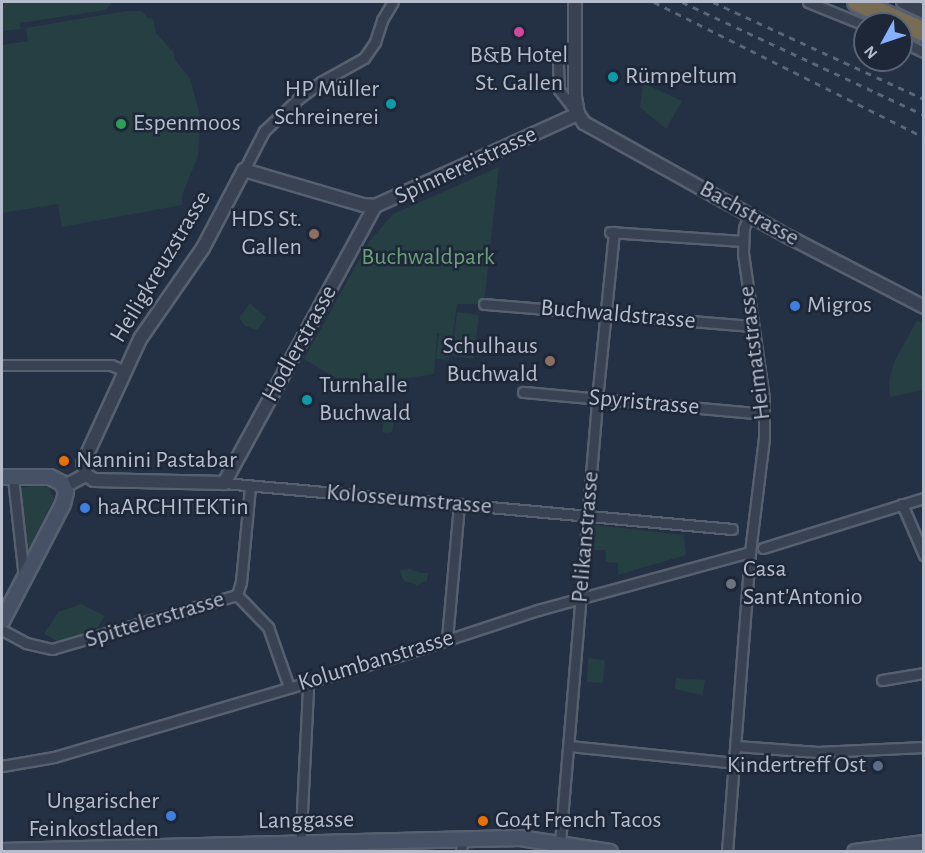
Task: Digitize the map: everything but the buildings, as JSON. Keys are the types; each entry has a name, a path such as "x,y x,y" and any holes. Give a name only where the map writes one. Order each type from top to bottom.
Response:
{"highway":[{"path":"857,2 924,32"}],"main road":[{"path":"2,621 63,504 66,492 65,486 50,477 7,477"},
{"name":"Langgasse","path":"2,851 462,846 520,838 610,852"},
{"path":"855,852 924,843"}],"street":[{"name":"Heiligkreuzstrasse","path":"86,475 83,463 146,328 210,235 257,140 287,110 321,82 364,58 375,42 382,20 393,2"},
{"path":"575,2 575,97 578,114"},
{"path":"808,2 853,20"},
{"path":"903,2 924,12"},
{"path":"558,64 559,90 578,114"},
{"name":"Spinnereistrasse","path":"244,170 363,205 375,206 578,114"},
{"name":"Bachstrasse","path":"578,114 584,123 924,307"},
{"name":"Hodlerstrasse","path":"224,483 375,206"},
{"name":"Heimatstrasse","path":"727,852 750,552 759,488 764,414 764,399 742,241 749,214"},
{"name":"Pelikanstrasse","path":"560,843 597,399 607,315 611,232 742,241"},
{"name":"Buchwaldstrasse","path":"484,304 753,326"},
{"path":"2,365 111,365 125,371"},
{"name":"Spyristrasse","path":"523,392 764,414"},
{"path":"65,486 86,475"},
{"name":"Kolosseumstrasse","path":"86,475 94,480 224,483 732,529"},
{"path":"7,477 24,578"},
{"name":"Spittelerstrasse","path":"2,630 26,643 52,649 237,595 242,582 250,486"},
{"path":"763,548 924,498"},
{"path":"447,639 459,504"},
{"path":"902,504 924,555"},
{"name":"Kolumbanstrasse","path":"2,766 54,757 306,683 581,598 750,552"},
{"path":"237,595 268,627 289,687"},
{"path":"882,680 924,674"},
{"path":"300,847 308,692 306,683"},
{"path":"569,746 735,763"},
{"path":"736,746 818,752 924,747"}],"green space":[{"path":"2,2 112,2 106,10 20,23 20,29 2,31"},
{"name":"Espenmoos","path":"127,11 142,11 148,18 153,19 156,33 174,53 175,60 190,78 199,112 198,156 182,195 182,205 62,227 58,204 2,213 2,45 28,41 26,28"},
{"path":"643,83 682,101 666,129 640,107"},
{"name":"Buchwaldpark","path":"499,167 484,304 457,304 449,360 436,359 439,334 446,335 437,333 434,374 403,379 366,396 304,359 369,242 393,214"},
{"path":"250,303 266,318 257,330 245,326 239,318"},
{"path":"457,312 479,315 473,359 452,356"},
{"path":"917,320 923,323 923,390 890,397 889,381 894,362"},
{"path":"384,413 394,413 394,423 392,432 387,433 382,432"},
{"path":"42,485 49,488 54,498 26,554 20,488"},
{"path":"594,525 684,535 686,555 618,575 618,563 606,562 606,550 593,550"},
{"path":"410,569 428,573 427,581 417,585 404,581 399,570"},
{"path":"81,604 105,616 97,628 59,642 44,634 58,612"},
{"path":"588,658 605,660 603,683 587,682"},
{"path":"676,678 705,680 703,695 675,689"}],"railway":[{"path":"654,2 924,137"},
{"path":"682,2 924,115"},
{"path":"713,2 924,99"}],"place":[{"name":"B&B Hotel St. Gallen","path":"519,32"},
{"name":"Rümpeltum","path":"613,77"},
{"name":"HP Müller Schreinerei","path":"391,104"},
{"name":"Espenmoos","path":"121,124"},
{"name":"HDS St. Gallen","path":"314,234"},
{"name":"Migros","path":"795,306"},
{"name":"Schulhaus Buchwald","path":"550,361"},
{"name":"Turnhalle Buchwald","path":"307,400"},
{"name":"Nannini Pastabar","path":"64,461"},
{"name":"haARCHITEKTin","path":"85,508"},
{"name":"Casa Sant'Antonio","path":"731,584"},
{"name":"Kindertreff Ost","path":"878,766"},
{"name":"Ungarischer Feinkostladen","path":"171,816"},
{"name":"Go4t French Tacos","path":"483,821"}]}
